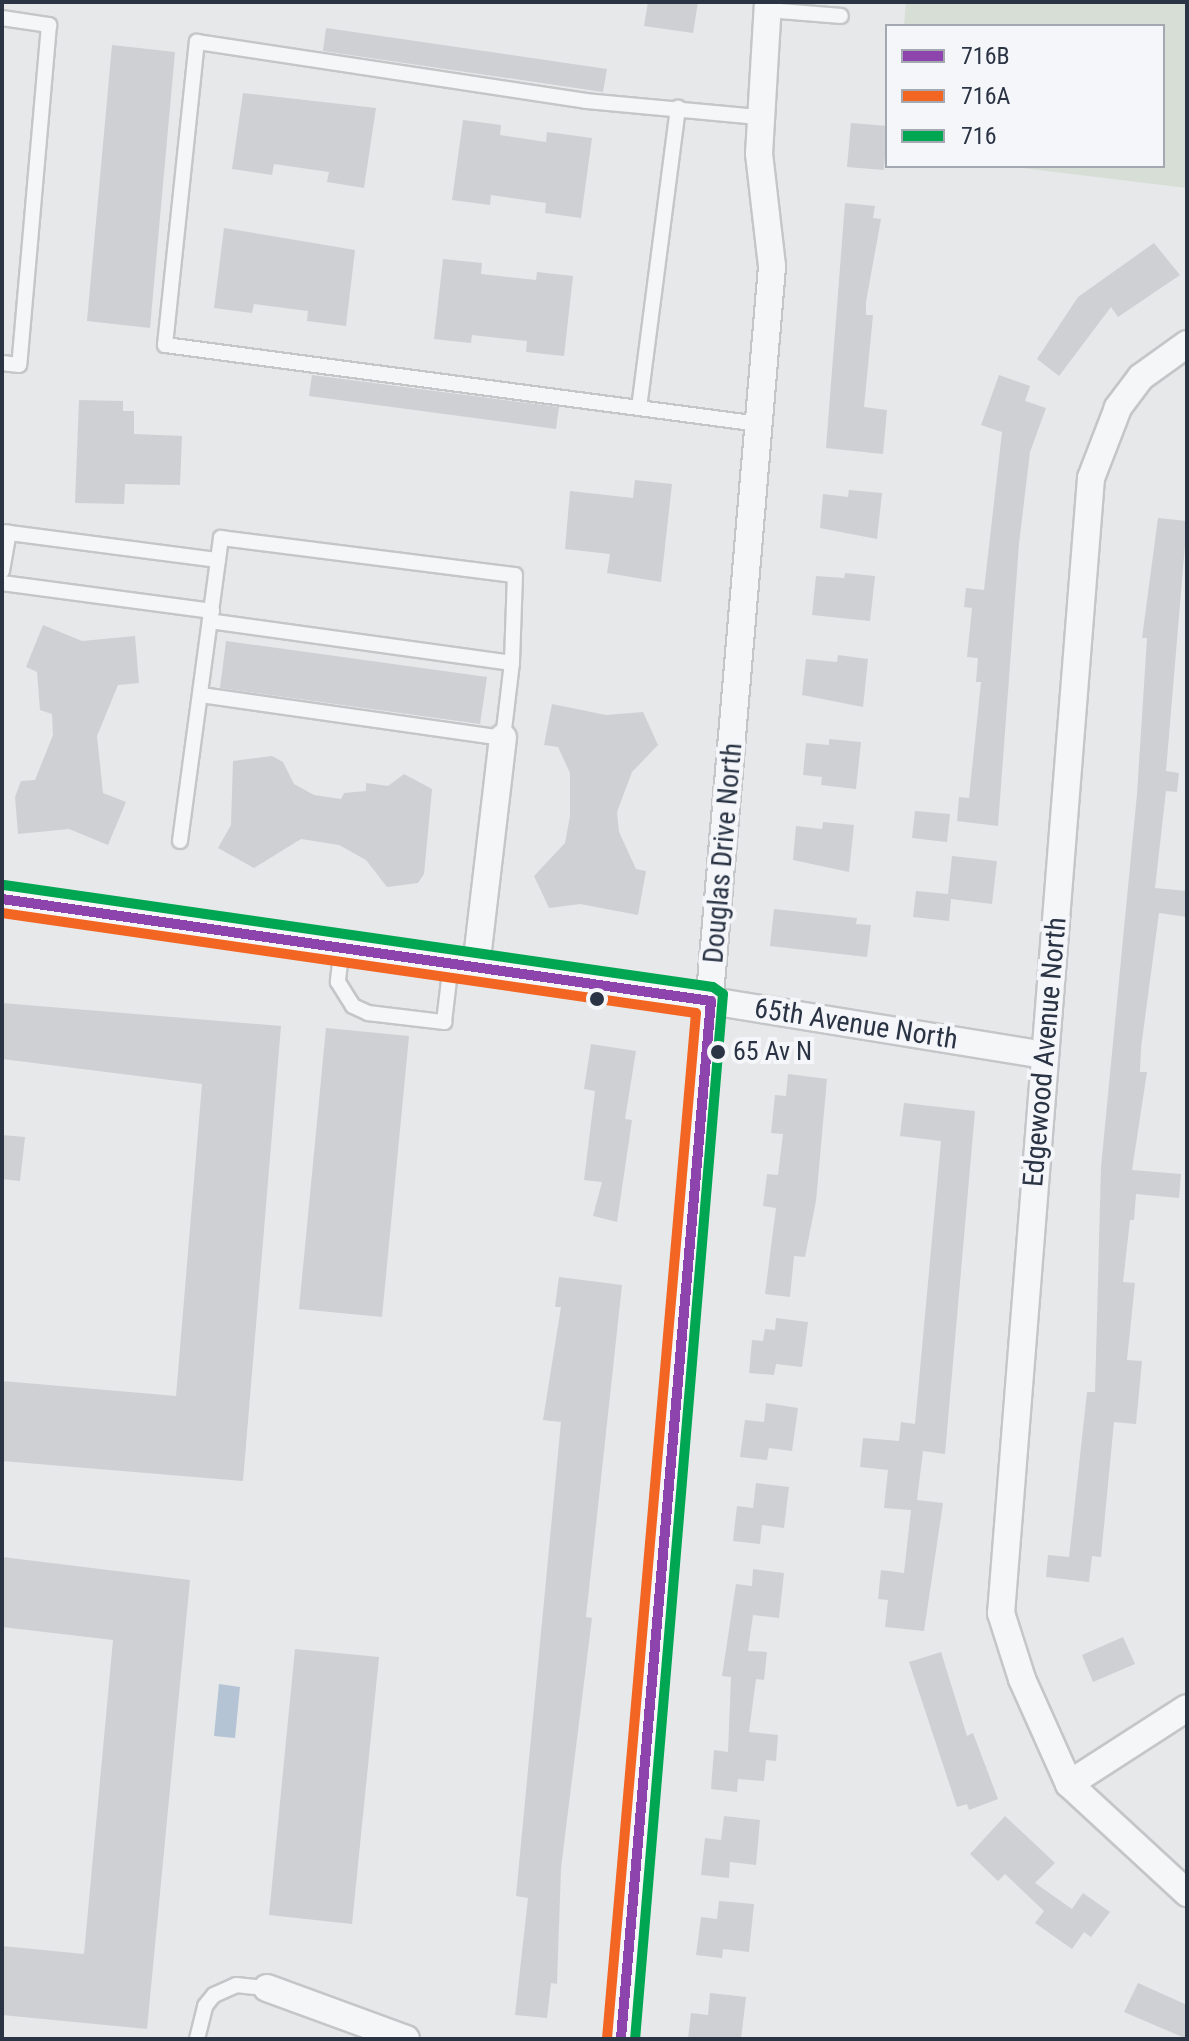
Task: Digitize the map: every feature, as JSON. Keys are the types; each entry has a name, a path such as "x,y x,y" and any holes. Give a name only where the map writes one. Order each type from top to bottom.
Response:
{"street":[{"name":"Douglas Drive North","path":"621,2039 772,266 759,117 768,6"},
{"name":"Edgewood Avenue North","path":"1069,1784 1028,1693 1001,1613 1091,478 1118,408 1141,377 1187,344"},
{"path":"463,965 503,738"},
{"name":"65th Avenue North","path":"2,899 711,1001 1045,1055"},
{"path":"1187,1708 1069,1784 1187,1893"},
{"path":"267,1988 406,2039"}],"lane":[{"path":"768,6 841,16"},
{"path":"2,18 49,25 19,365 2,363"},
{"path":"759,117 394,74 197,42 165,345 759,424"},
{"path":"639,408 678,108"},
{"path":"2,571 6,532 218,560"},
{"path":"180,841 221,538 515,575 512,663 503,738 201,695"},
{"path":"2,583 512,663"},
{"path":"342,947 338,982 343,994 368,1013 444,1022 463,965"},
{"path":"197,2039 205,2006 214,1995 236,1985 267,1988"}],"shaded area":[{"path":"906,2 1187,2 1187,188 1022,168 1165,168 1165,24 904,24"}],"water":[{"path":"219,1684 240,1687 235,1738 214,1736"}],"building":[{"path":"648,2 698,2 693,33 644,26"},
{"path":"326,28 607,69 603,92 323,51"},
{"path":"112,45 175,52 150,328 87,321"},
{"path":"243,93 376,108 364,188 327,182 329,172 274,164 272,175 232,169"},
{"path":"463,120 501,125 500,135 546,142 547,132 592,138 581,218 545,213 546,203 491,195 490,205 452,200"},
{"path":"851,123 885,126 884,170 847,167"},
{"path":"845,203 875,206 873,218 881,219 866,302 866,315 873,315 864,407 887,410 883,454 826,448"},
{"path":"224,228 355,250 346,326 307,321 308,311 254,304 252,313 214,308"},
{"path":"1154,243 1180,275 1118,317 1111,307 1059,376 1037,359 1078,297"},
{"path":"443,259 482,263 481,274 536,280 537,272 573,276 564,356 526,352 527,341 472,335 471,343 434,339"},
{"path":"312,375 559,407 556,429 309,396"},
{"path":"999,375 1030,386 1025,401 1046,408 1030,452 1019,544 998,826 957,821 959,797 969,798 981,682 976,682 978,658 967,657 972,608 964,607 966,588 984,590 1002,432 981,425"},
{"path":"79,400 123,401 123,411 134,411 134,434 182,436 180,485 125,484 124,504 75,503"},
{"path":"635,480 672,484 661,582 607,573 610,554 565,549 570,491 633,498"},
{"path":"849,490 882,493 877,539 820,528 823,494 848,497"},
{"path":"1158,518 1187,521 1166,771 1179,773 1177,792 1166,791 1155,888 1187,891 1187,917 1159,913 1141,1048 1140,1072 1147,1072 1132,1170 1181,1174 1179,1198 1136,1194 1134,1220 1130,1220 1123,1282 1135,1283 1127,1360 1142,1361 1136,1424 1114,1422 1101,1557 1092,1556 1089,1582 1046,1577 1048,1555 1069,1557 1087,1392 1095,1392 1101,1167 1137,794 1147,638 1142,638"},
{"path":"845,573 875,576 870,621 812,615 816,576 844,578"},
{"path":"43,625 82,641 135,636 139,683 118,685 97,736 103,793 126,802 108,845 69,829 18,834 15,797 21,781 35,780 53,735 52,714 40,710 37,672 26,667"},
{"path":"226,641 487,677 480,724 220,688"},
{"path":"838,655 868,659 863,707 802,695 806,659 837,662"},
{"path":"552,704 606,715 643,712 658,745 632,772 617,812 619,832 636,869 646,871 638,915 580,904 549,908 534,876 565,843 570,816 570,773 558,747 544,745"},
{"path":"829,739 861,742 856,789 821,785 822,777 803,775 806,743 829,745"},
{"path":"272,756 283,762 294,784 314,795 341,799 344,793 366,791 366,783 388,786 404,774 432,789 424,874 418,883 387,887 366,860 339,845 301,839 254,868 218,848 231,825 233,761"},
{"path":"915,811 950,814 947,842 912,838"},
{"path":"823,822 854,825 849,872 793,860 796,826 822,829"},
{"path":"952,856 997,861 992,904 951,899 949,921 913,917 916,891 948,894"},
{"path":"774,909 857,918 856,924 871,925 867,957 770,946"},
{"path":"2,1003 281,1026 243,1481 2,1461 2,1381 176,1396 202,1084 2,1059"},
{"path":"326,1028 409,1036 382,1317 299,1309"},
{"path":"591,1044 636,1051 625,1119 632,1120 617,1222 593,1216 602,1182 584,1180 595,1091 584,1089"},
{"path":"788,1074 827,1079 816,1201 805,1257 794,1256 790,1297 765,1294 776,1208 763,1206 767,1174 778,1175 783,1134 771,1133 775,1095 786,1096"},
{"path":"904,1103 975,1111 945,1454 923,1451 917,1500 943,1503 924,1631 885,1627 888,1600 878,1599 881,1570 904,1573 911,1510 884,1508 888,1470 860,1467 863,1438 899,1441 901,1422 915,1424 941,1141 900,1136"},
{"path":"2,1135 25,1137 20,1181 2,1179"},
{"path":"559,1277 622,1285 586,1617 592,1618 561,1868 557,1984 551,1983 547,2018 515,2015 528,1898 516,1896 561,1422 543,1420 561,1307 555,1307"},
{"path":"776,1318 808,1322 802,1367 776,1364 774,1375 749,1373 752,1340 763,1341 765,1329 775,1330"},
{"path":"766,1403 798,1408 792,1451 769,1448 767,1460 740,1457 745,1420 764,1422"},
{"path":"756,1483 789,1487 784,1528 762,1525 760,1544 733,1541 737,1506 753,1508"},
{"path":"2,1557 190,1580 147,2029 2,2015 2,1946 84,1954 113,1640 2,1627"},
{"path":"753,1569 784,1573 779,1618 753,1615 748,1651 767,1652 764,1680 756,1679 749,1732 778,1735 776,1761 766,1760 764,1781 738,1779 737,1792 711,1789 714,1750 728,1752 731,1677 722,1676 736,1584 752,1586"},
{"path":"1123,1637 1135,1664 1093,1682 1082,1655"},
{"path":"295,1649 379,1657 352,1924 269,1915"},
{"path":"941,1652 967,1736 973,1733 998,1799 969,1810 967,1804 957,1807 909,1662"},
{"path":"724,1816 760,1820 756,1865 730,1862 729,1878 701,1875 705,1838 721,1840"},
{"path":"1005,1816 1055,1863 1035,1883 1072,1909 1083,1893 1110,1912 1091,1937 1084,1932 1072,1949 1035,1923 1044,1911 1005,1874 998,1881 970,1854"},
{"path":"719,1901 754,1904 749,1952 723,1949 722,1958 696,1955 701,1917 717,1919"},
{"path":"1138,1983 1187,2005 1187,2039 1124,2012"},
{"path":"710,1993 746,1997 741,2039 688,2039 691,2013 708,2015"}],"transit line":[{"name":"716","path":"4,885 713,987 723,994 635,2039"},
{"name":"716B","path":"2,899 711,1001 621,2039"},
{"name":"716A","path":"2,913 696,1013 607,2038"}],"place":[{"name":"65 Av N","path":"718,1052"}]}
